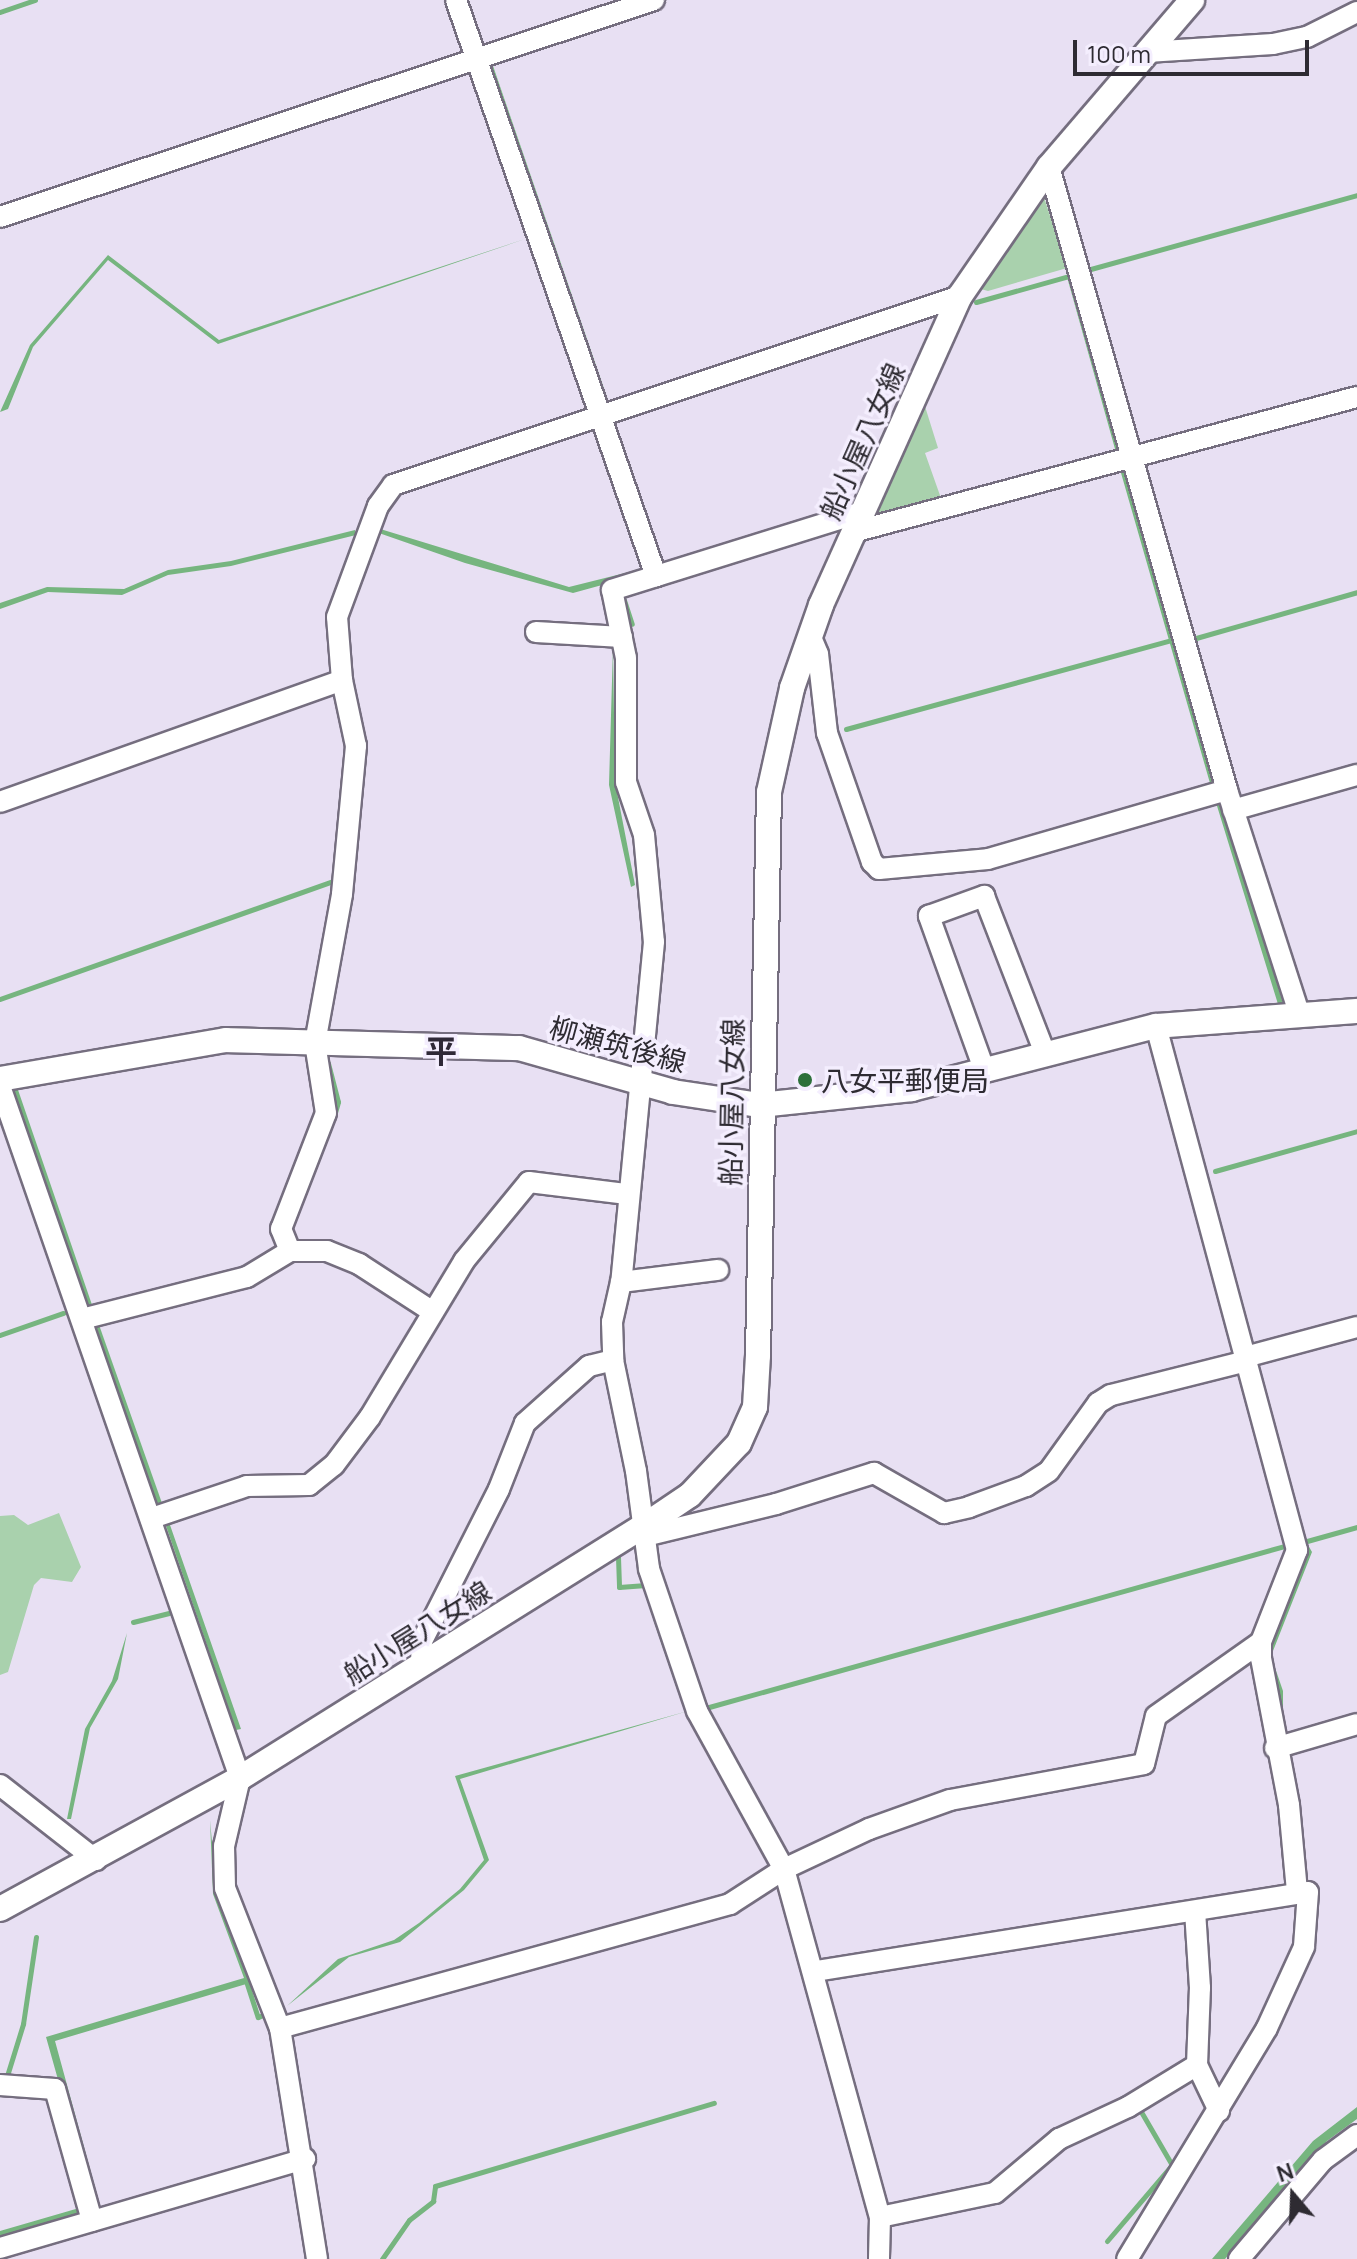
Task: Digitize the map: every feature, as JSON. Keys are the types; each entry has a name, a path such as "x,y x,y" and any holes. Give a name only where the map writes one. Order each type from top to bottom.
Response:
{"main road":[{"name":"船小屋八女線","path":"0,1909 96,1860 240,1778 645,1531 721,1467 755,1407 769,792 792,688 810,635 858,522 960,296 1049,167 1192,0"},
{"name":"柳瀬筑後線","path":"0,1079 226,1040 519,1048 673,1092 760,1105 912,1089 1156,1026 1357,1011"}],"street":[{"path":"456,0 656,576"},
{"path":"0,217 654,0"},
{"path":"1147,52 1273,44 1307,37 1357,12"},
{"path":"1049,167 1230,800 1300,1016"},
{"path":"290,1251 281,1229 326,1113 315,1043 335,911 342,894 356,746 342,680 337,617 378,506 393,485 960,296"},
{"path":"873,2258 880,2217 816,1971 784,1869 697,1711 649,1569 645,1531 613,1360 612,1322 621,1282 637,1081 654,942 642,901 644,835 626,782 622,637 612,590 858,522 1131,460 1357,397"},
{"path":"536,632 622,637"},
{"path":"810,635 818,654 827,733 872,862 879,869 988,859 1230,800 1357,775"},
{"path":"0,802 342,680"},
{"path":"984,1069 929,916 984,896 1045,1053"},
{"path":"1156,1026 1297,1550 1261,1642 1275,1748 1289,1805 1297,1891"},
{"path":"0,1086 240,1778 224,1846 225,1888 280,2028 305,2159 317,2259"},
{"path":"152,1518 247,1486 309,1485 334,1465 370,1417 464,1261 529,1182 608,1195 627,1194"},
{"path":"82,1319 247,1277 290,1251 327,1251 359,1264 433,1312"},
{"path":"621,1282 718,1270"},
{"path":"645,1531 776,1504 874,1473 944,1513 969,1507 1026,1486 1049,1471 1098,1403 1111,1395 1357,1327"},
{"path":"421,1665 422,1641 499,1489 525,1423 589,1366 613,1360"},
{"path":"280,2028 730,1904 784,1869 869,1829 950,1800 1144,1764 1156,1716 1261,1642"},
{"path":"1275,1748 1357,1724"},
{"path":"0,1785 96,1860"},
{"path":"816,1971 1195,1911 1297,1891 1308,1892 1311,1904 1304,1947 1267,2028 1127,2259"},
{"path":"1195,1911 1200,1988 1197,2065 1219,2111"},
{"path":"880,2217 995,2193 1059,2139 1128,2107 1197,2065"},
{"path":"0,2085 55,2089 90,2213"},
{"path":"1239,2259 1323,2160 1357,2135"},
{"path":"0,2248 90,2213 305,2159"}],"shaded area":[{"path":"492,63 609,402 604,404 487,65"},
{"path":"1042,191 1067,268 988,291 977,288"},
{"path":"525,239 218,344 108,260 33,347 8,409 0,412 30,345 108,255 219,340"},
{"path":"923,400 938,448 925,453 942,501 867,523"},
{"path":"377,528 569,587 641,569 642,574 573,593 465,563 376,532"},
{"path":"355,530 356,535 231,566 168,575 122,595 48,592 0,609 0,603 47,587 124,589 168,570 231,561"},
{"path":"613,646 615,782 635,885 631,887 609,785"},
{"path":"17,1087 94,1309 90,1310 13,1088"},
{"path":"98,1322 163,1506 158,1508 95,1323"},
{"path":"248,1493 300,1494 249,1496 170,1525 241,1729 236,1730 165,1523"},
{"path":"59,1513 81,1567 72,1582 41,1578 34,1585 8,1672 0,1675 0,1516 14,1515 28,1525"},
{"path":"1304,1538 1312,1552 1271,1656 1283,1691 1283,1728 1279,1692 1266,1657 1308,1551"},
{"path":"127,1633 118,1679 90,1728 71,1819 67,1819 85,1729 112,1681"},
{"path":"688,1711 460,1779 489,1860 464,1890 400,1942 349,1957 287,2006 338,1959 394,1940 419,1923 460,1889 484,1860 455,1776"},
{"path":"210,1820 215,1876 253,1982 55,2041 101,2209 0,2238 0,2231 93,2204 46,2037 244,1978 213,1894"},
{"path":"1357,2107 1357,2119 1327,2141 1225,2259 1212,2259 1313,2141"}],"waterway":[{"path":"0,12 35,0"},
{"path":"1087,270 1357,195"},
{"path":"976,302 1069,276 1118,452"},
{"path":"1123,472 1213,785"},
{"path":"1196,638 1357,592"},
{"path":"624,600 632,624"},
{"path":"846,729 1171,640"},
{"path":"1219,805 1282,1010"},
{"path":"0,999 333,881"},
{"path":"328,1063 338,1102 333,1119"},
{"path":"1215,1171 1357,1131"},
{"path":"124,1299 219,1274"},
{"path":"0,1335 63,1313"},
{"path":"1307,1541 1357,1527"},
{"path":"709,1707 1288,1545"},
{"path":"618,1557 619,1587 646,1585"},
{"path":"133,1622 169,1613"},
{"path":"655,1618 679,1688"},
{"path":"6,2079 23,2024 36,1937"},
{"path":"246,1981 258,2017 263,2015"},
{"path":"382,2259 409,2220 433,2201 435,2186 714,2103"},
{"path":"1107,2241 1172,2165 1139,2108"}],"place":[{"name":"八女平郵便局","path":"805,1080"}],"district":[{"name":"平","path":"441,1051"}]}
